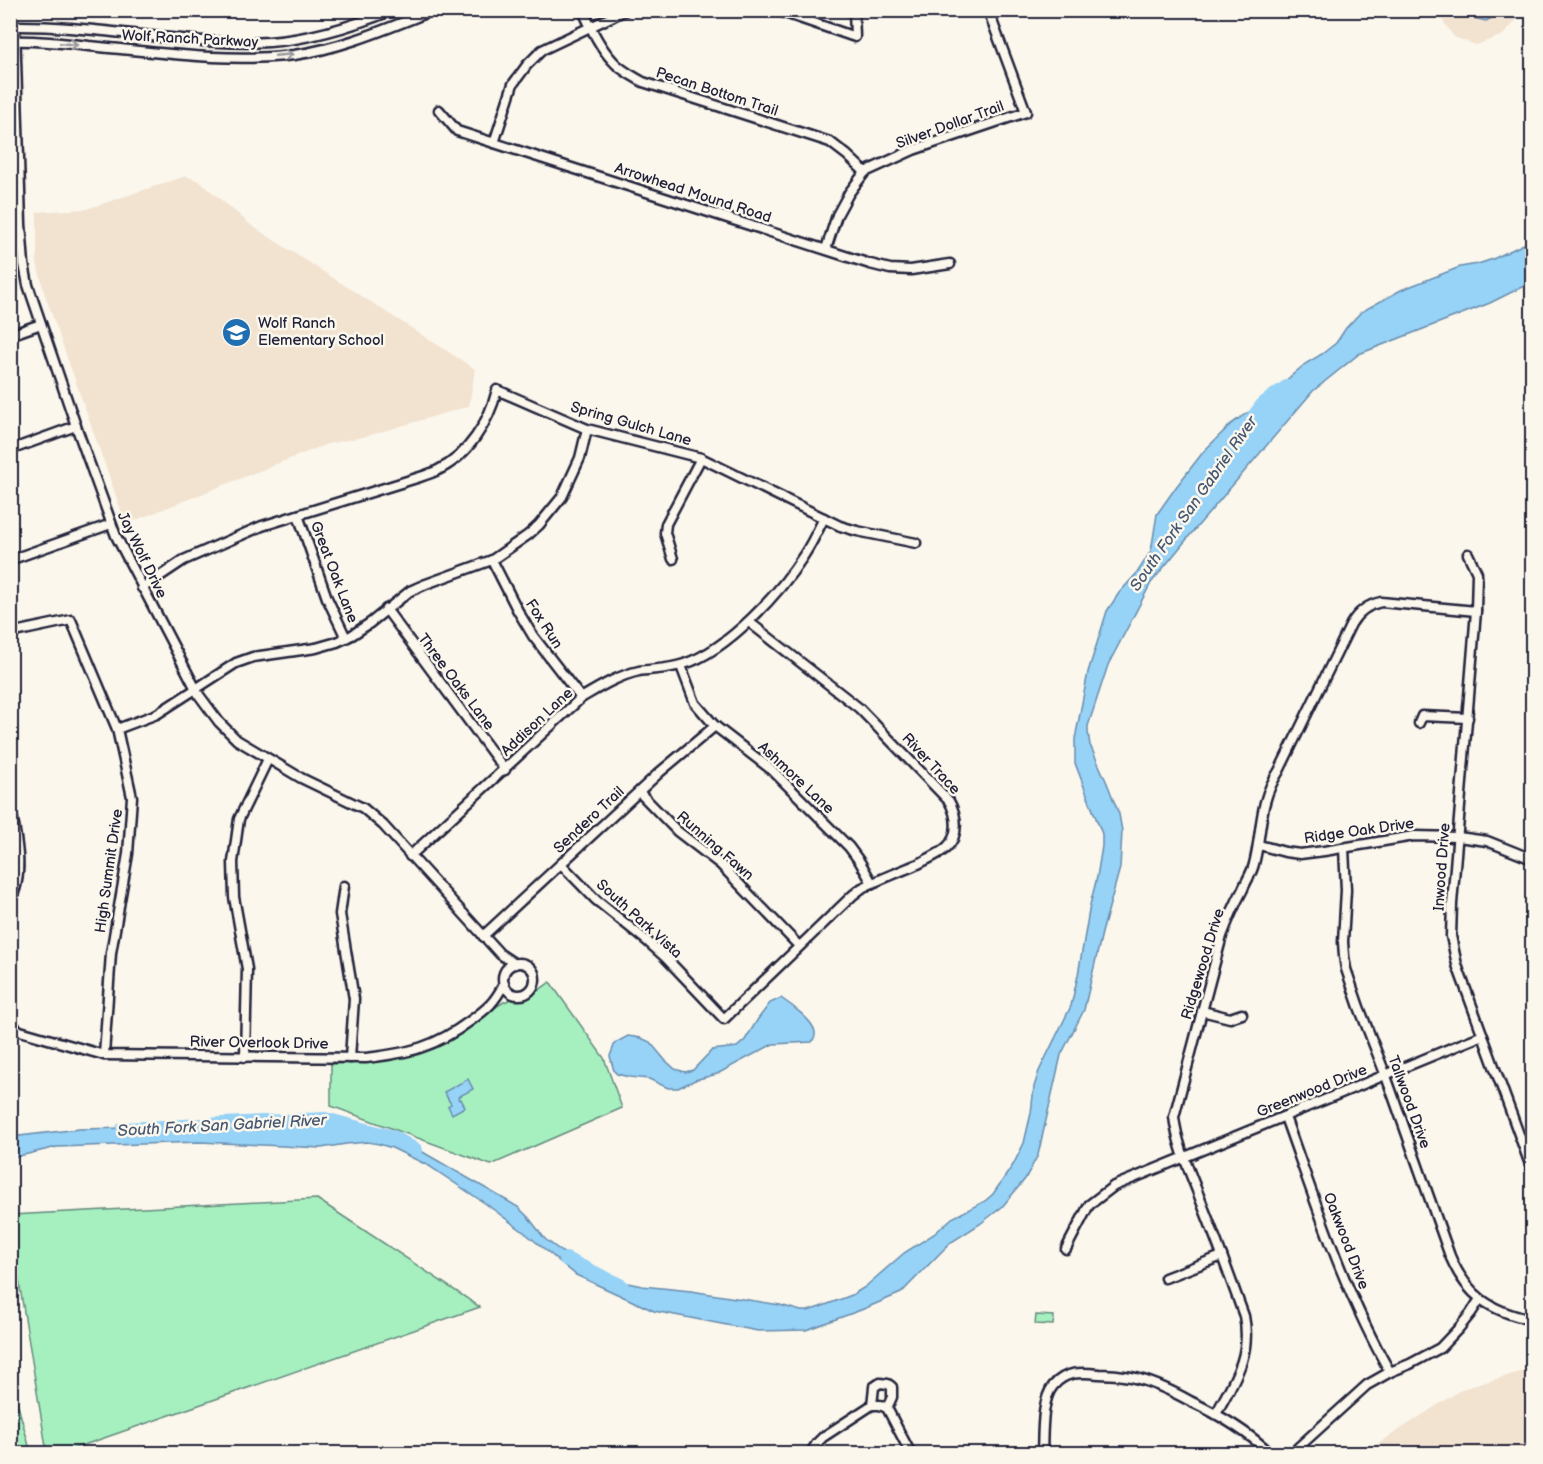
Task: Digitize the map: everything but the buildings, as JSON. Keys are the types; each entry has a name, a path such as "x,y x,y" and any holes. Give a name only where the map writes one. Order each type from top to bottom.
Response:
{"street":[{"name":"Wolf Ranch Parkway","path":"13,26 56,27 206,42 253,43 282,41 325,33 393,10"},
{"name":"Wolf Ranch Parkway","path":"13,41 44,41 212,57 251,58 304,53 345,44 434,10"},
{"name":"Pecan Bottom Trail","path":"583,10 591,28 612,61 627,73 644,82 830,142 865,172"},
{"path":"494,143 513,84 526,65 542,50 626,10"},
{"path":"776,10 855,37 854,10"},
{"name":"Silver Dollar Trail","path":"826,249 837,215 865,172 913,150 1026,112 988,10"},
{"path":"380,13 386,28"},
{"name":"Jay Wolf Drive","path":"13,26 17,231 28,285 111,524 196,690 219,722 237,740 301,778 363,808 383,825 500,954 515,964"},
{"name":"Arrowhead Mound Road","path":"440,110 457,131 890,269 911,270 950,264"},
{"path":"10,335 41,324"},
{"name":"Spring Gulch Lane","path":"142,588 184,560 262,526 439,470 456,458 482,428 494,405 498,390 587,429 701,458 840,526 916,543"},
{"path":"10,450 76,426"},
{"path":"117,729 157,714 236,663 254,657 316,648 337,642 370,623 410,591 492,560 528,535 562,497 580,458 587,429"},
{"path":"673,559 665,533 666,524 701,458"},
{"name":"Great Oak Lane","path":"298,515 327,598 346,638"},
{"name":"Addison Lane","path":"410,856 581,698 605,683 622,676 656,668 681,666 708,654 749,622 781,586 804,555 824,518"},
{"path":"10,560 111,524"},
{"name":"Inwood Drive","path":"1468,554 1477,573 1476,611 1451,936 1457,965 1533,1170"},
{"name":"Fox Run","path":"492,560 532,636 581,698"},
{"name":"Ridgewood Drive","path":"1216,1414 1242,1363 1247,1344 1247,1331 1244,1316 1222,1256 1183,1157 1174,1117 1222,936 1253,867 1259,845 1261,818 1266,798 1359,612 1372,604 1381,602 1476,611"},
{"name":"Three Oaks Lane","path":"386,609 505,770"},
{"name":"High Summit Drive","path":"10,633 71,620 117,729 132,797 128,854 111,954 104,1055"},
{"name":"River Trace","path":"724,1019 853,895 872,883 926,860 946,848 955,833 956,818 949,801 859,708 749,622"},
{"name":"Ashmore Lane","path":"681,666 695,703 715,726 772,770 849,847 872,883"},
{"path":"1419,723 1422,716 1468,718"},
{"name":"Sendero Trail","path":"483,936 639,792 715,726"},
{"path":"245,1057 247,969 234,897 233,862 238,819 268,759"},
{"name":"Running Fawn","path":"639,792 676,831 720,864 799,946"},
{"path":"10,804 19,855 16,891 10,901"},
{"name":"Ridge Oak Drive","path":"1259,845 1300,854 1414,836 1458,837 1487,841 1533,859"},
{"name":"Tallwood Drive","path":"1344,848 1346,890 1344,956 1352,989 1386,1076 1450,1256 1464,1281 1480,1299 1511,1316 1533,1320"},
{"name":"South Park Vista","path":"561,864 596,900 659,951 724,1019"},
{"path":"344,886 340,914 354,999 350,1058"},
{"name":"Jay Wolf Drive","path":"500,954 506,971"},
{"path":"520,963 530,966 536,980 529,992 496,1000 504,984 506,971 512,965 520,963"},
{"path":"504,984 514,994"},
{"name":"River Overlook Drive","path":"10,1024 20,1031 104,1055 350,1058 393,1055 439,1042 496,1000"},
{"path":"1202,1011 1230,1018 1242,1014"},
{"name":"Greenwood Drive","path":"1066,1249 1089,1205 1114,1186 1483,1035"},
{"name":"Oakwood Drive","path":"1285,1117 1335,1256 1353,1299 1390,1372"},
{"path":"1165,1278 1222,1256"},
{"path":"1291,1454 1355,1394 1373,1381 1440,1348 1459,1328 1480,1299"},
{"path":"1042,1454 1047,1398 1052,1387 1065,1376 1088,1372 1130,1377 1172,1391 1241,1429 1270,1454"},
{"path":"872,1405 874,1387 880,1383 888,1384 892,1387 893,1392 887,1408"},
{"path":"810,1454 823,1437 872,1405 880,1405 887,1408 911,1454"}],"shaded area":[{"path":"1436,11 1532,11 1528,16 1520,16 1503,35 1476,45 1454,37"},
{"name":"Wolf Ranch Elementary School","path":"186,176 199,181 252,226 475,369 469,406 367,436 327,444 126,524 45,295 37,263 37,212 87,209"},
{"path":"1531,1369 1532,1453 1364,1453 1462,1389"}],"green space":[{"path":"550,982 604,1058 622,1108 491,1165 331,1106 331,1064 391,1060 434,1048 455,1037 504,1002 529,996"},
{"path":"317,1199 480,1307 61,1453 47,1453 11,1232 11,1215"},
{"path":"1036,1315 1054,1316 1053,1325 1035,1324"},
{"path":"11,1380 31,1453 11,1453"}],"water":[{"path":"1468,11 1505,11 1486,21 1474,18"},
{"path":"1532,240 1532,282 1490,303 1359,354 1313,391 1151,583 1108,665 1088,726 1090,745 1119,814 1122,831 1120,868 1084,1010 1061,1055 1038,1155 1025,1179 1002,1207 950,1243 901,1293 806,1330 758,1331 654,1311 576,1275 486,1204 429,1166 392,1148 367,1142 321,1148 200,1142 57,1147 11,1158 11,1137 79,1129 276,1122 328,1124 369,1129 421,1151 518,1207 545,1239 586,1270 604,1278 642,1286 780,1305 801,1311 808,1311 852,1295 952,1218 985,1201 993,1194 1013,1165 1024,1143 1039,1071 1071,1006 1102,846 1102,834 1075,763 1075,739 1088,672 1107,611 1151,551 1157,514 1204,451 1231,424 1247,413 1267,405 1283,383 1305,364 1336,343 1361,312 1401,290 1460,267 1493,259"},
{"path":"781,998 811,1024 815,1034 812,1042 773,1044 717,1074 678,1088 668,1088 649,1079 629,1077 614,1071 610,1056 615,1043 628,1036 650,1042 675,1069 685,1072 693,1070 712,1050 737,1047 745,1040 770,1003"},
{"path":"468,1079 473,1089 458,1097 465,1107 452,1114 448,1106 451,1104 444,1092"}],"waterway":[{"name":"South Fork San Gabriel River","path":"1248,424 1263,404 1288,386"},
{"name":"South Fork San Gabriel River","path":"123,1129 325,1119 393,1137 416,1150"},
{"name":"South Fork San Gabriel River","path":"566,1259 622,1286"}],"place":[{"name":"Wolf Ranch Elementary School","path":"237,332"}]}
